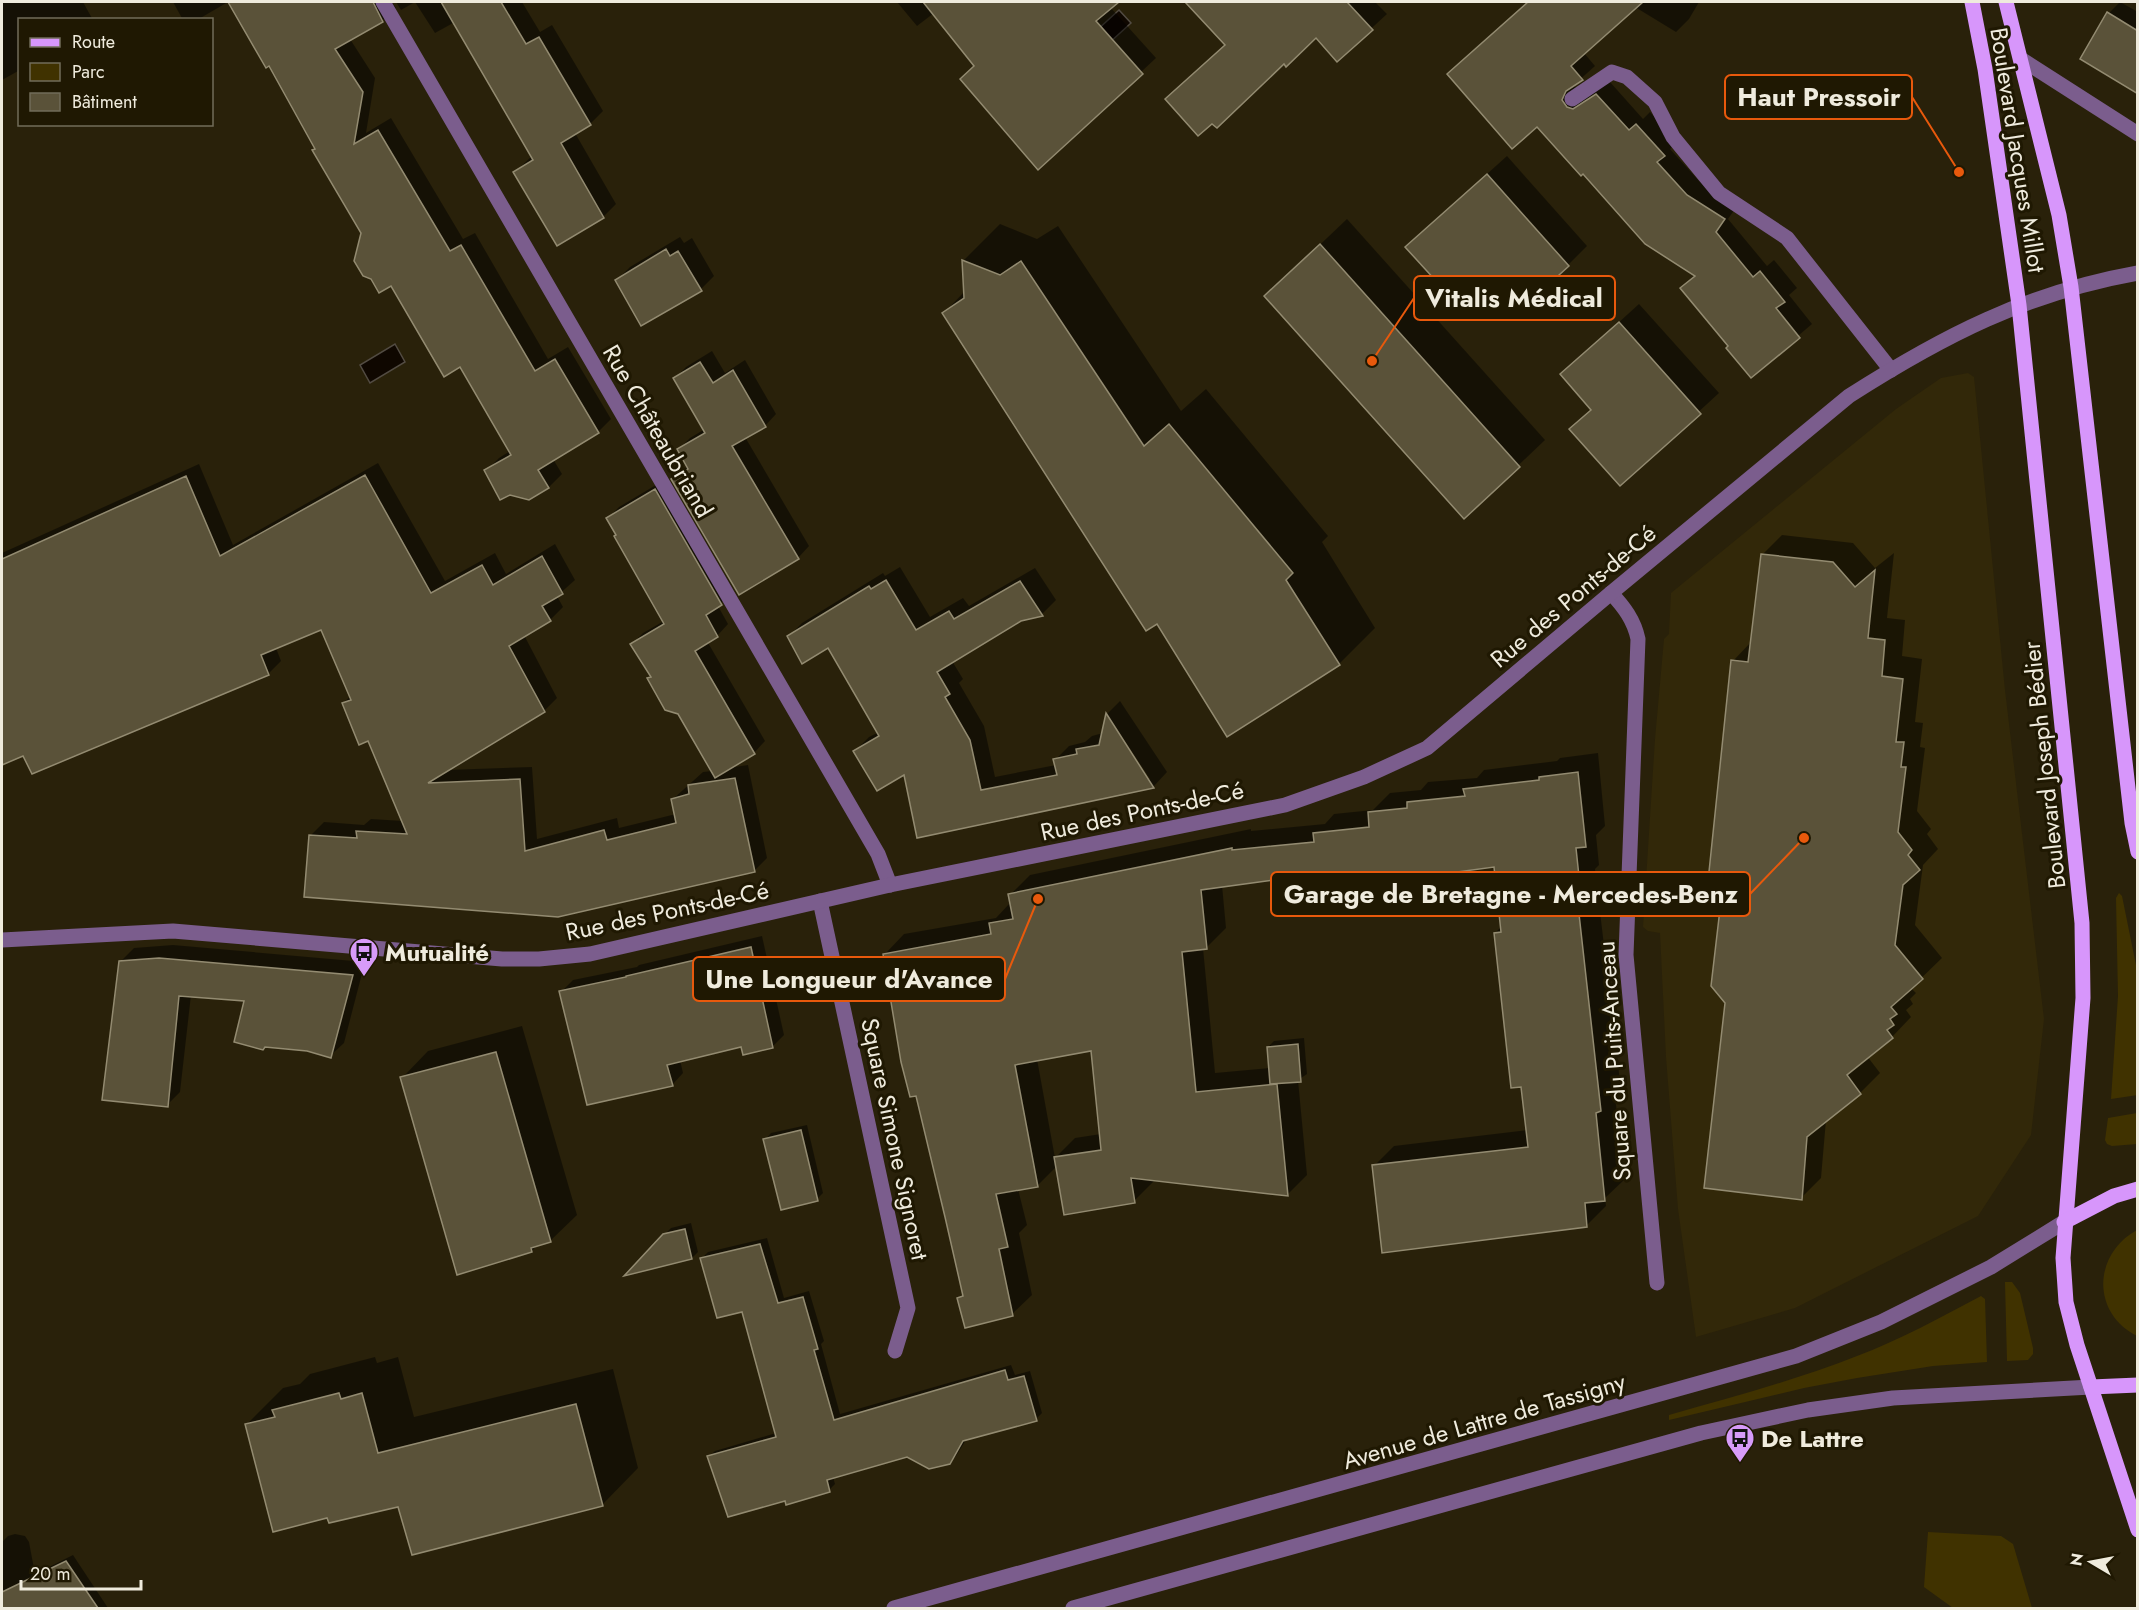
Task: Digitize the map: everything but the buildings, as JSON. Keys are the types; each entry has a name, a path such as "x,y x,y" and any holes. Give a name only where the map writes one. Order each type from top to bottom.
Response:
{"main road":[{"name":"Boulevard Jacques Millot","path":"1972,2 1985,69 2019,304"},
{"name":"Boulevard Jacques Millot","path":"2006,2 2059,215 2071,287"},
{"path":"2071,287 2132,823 2138,852"},
{"name":"Boulevard Joseph Bédier","path":"2019,304 2082,922 2083,998 2063,1258 2066,1302 2091,1387"},
{"path":"2064,1222 2114,1196 2138,1189"},
{"path":"2138,1385 2091,1387 2138,1530"}],"street":[{"name":"Rue Châteaubriand","path":"383,2 878,854 890,885"},
{"path":"2021,59 2138,134"},
{"path":"1572,99 1612,72 1627,77 1655,102 1673,137 1719,193 1788,238 1891,370"},
{"name":"Rue des Ponts-de-Cé","path":"2,940 75,934 173,931 469,957 539,959 590,954 890,885 1285,805 1364,777 1427,748 1611,592 1849,396 1958,333 2019,304 2071,287 2138,273"},
{"name":"Square du Puits-Anceau","path":"1611,592 1636,627 1638,639 1626,955 1657,1283"},
{"name":"Square Simone Signoret","path":"819,901 908,1308 895,1351"},
{"name":"Avenue de Lattre de Tassigny","path":"894,1608 1796,1356 1881,1322 1981,1272 2064,1222"},
{"path":"1073,1608 1711,1431 1808,1410 1893,1398 2091,1387"}],"shaded area":[{"path":"1119,10 1131,23 1085,65 1073,52"},
{"path":"395,344 405,362 370,383 360,365"},
{"path":"1968,373 1974,377 2005,690 2044,1019 2031,1135 1978,1216 1795,1308 1696,1337 1678,1209 1666,1057 1660,933 1648,931 1643,927 1655,739 1664,639 1669,634 1671,593 1896,409 1941,378"}],"green space":[{"path":"2119,893 2122,896 2137,970 2138,1095 2111,1099 2118,996 2116,898"},
{"path":"2137,1113 2137,1144 2112,1146 2107,1144 2105,1140 2108,1118"},
{"path":"2137,1230 2137,1336 2122,1326 2111,1313 2105,1299 2103,1283 2112,1253 2122,1241"},
{"path":"2005,1282 2012,1282 2020,1293 2033,1348 2033,1354 2028,1360 2007,1361"},
{"path":"1981,1296 1985,1299 1987,1362 1933,1366 1857,1378 1669,1420 1669,1415 1740,1395 1873,1350"},
{"path":"1928,1532 2001,1536 2013,1544 2032,1608 1953,1608 1924,1587"}],"place":[{"name":"Haut Pressoir","path":"1959,172"},
{"name":"Vitalis Médical","path":"1372,361"},
{"name":"Garage de Bretagne - Mercedes-Benz","path":"1804,838"},
{"name":"Une Longueur d'Avance","path":"1038,899"},
{"name":"Mutualité","path":"364,978"},
{"name":"De Lattre","path":"1740,1464"}]}
